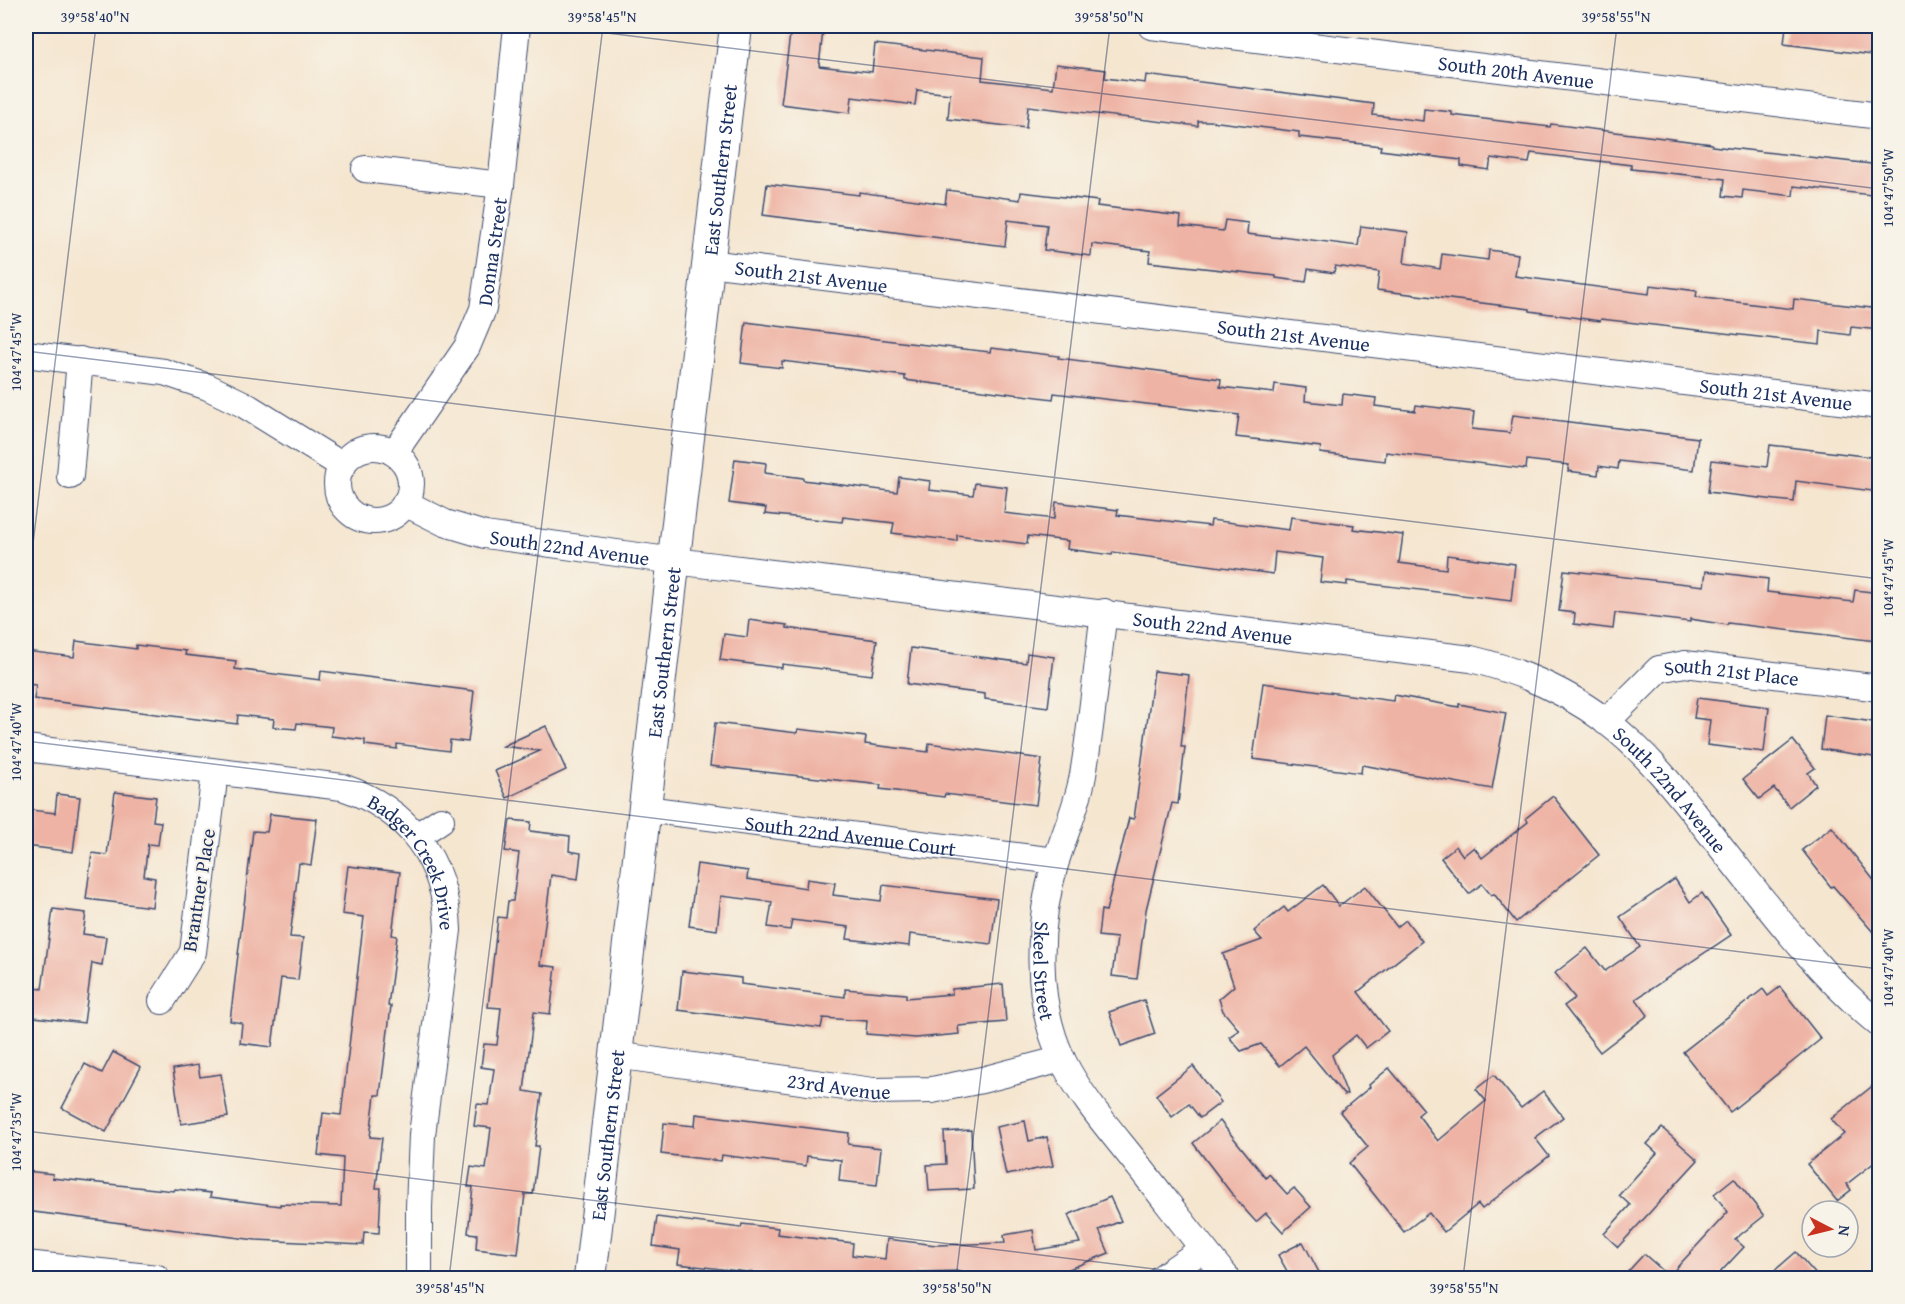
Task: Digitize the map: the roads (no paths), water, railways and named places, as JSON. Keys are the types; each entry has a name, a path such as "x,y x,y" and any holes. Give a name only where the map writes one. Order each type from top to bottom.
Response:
{"street":[{"name":"Donna Street","path":"394,453 467,347 483,309 501,185 517,26"},
{"name":"East Southern Street","path":"590,1278 736,26"},
{"name":"South 20th Avenue","path":"1151,26 1880,116"},
{"path":"365,169 501,185"},
{"name":"South 21st Avenue","path":"708,263 1880,406"},
{"path":"26,354 164,372 208,387 243,404 343,466"},
{"path":"70,476 80,360"},
{"path":"375,447 394,453 405,463 412,486 402,509 380,521 355,516 345,507 339,496 337,484 343,466 352,454 363,448 375,447"},
{"name":"South 22nd Avenue","path":"405,503 445,523 485,535 675,561 1104,612 1471,659 1500,666 1541,682 1606,722 1642,755 1671,785 1790,936 1854,1004 1880,1025"},
{"name":"Skeel Street","path":"1104,612 1083,776 1056,861 1044,912 1041,934 1041,968 1048,1012 1062,1059 1078,1087 1227,1278"},
{"name":"South 21st Place","path":"1606,722 1659,669 1674,665 1685,664 1880,688"},
{"name":"Badger Creek Drive","path":"26,748 342,787 359,793 382,806 417,836 440,879 447,912 448,930 422,1135 419,1278"},
{"name":"Brantner Place","path":"162,1001 193,952 215,772"},
{"name":"South 22nd Avenue Court","path":"645,809 1056,861"},
{"path":"417,836 441,820"},
{"name":"23rd Avenue","path":"615,1055 884,1091 932,1090 982,1080 1062,1059"},
{"path":"1161,1278 1203,1249"},
{"path":"26,1264 157,1278"}]}
